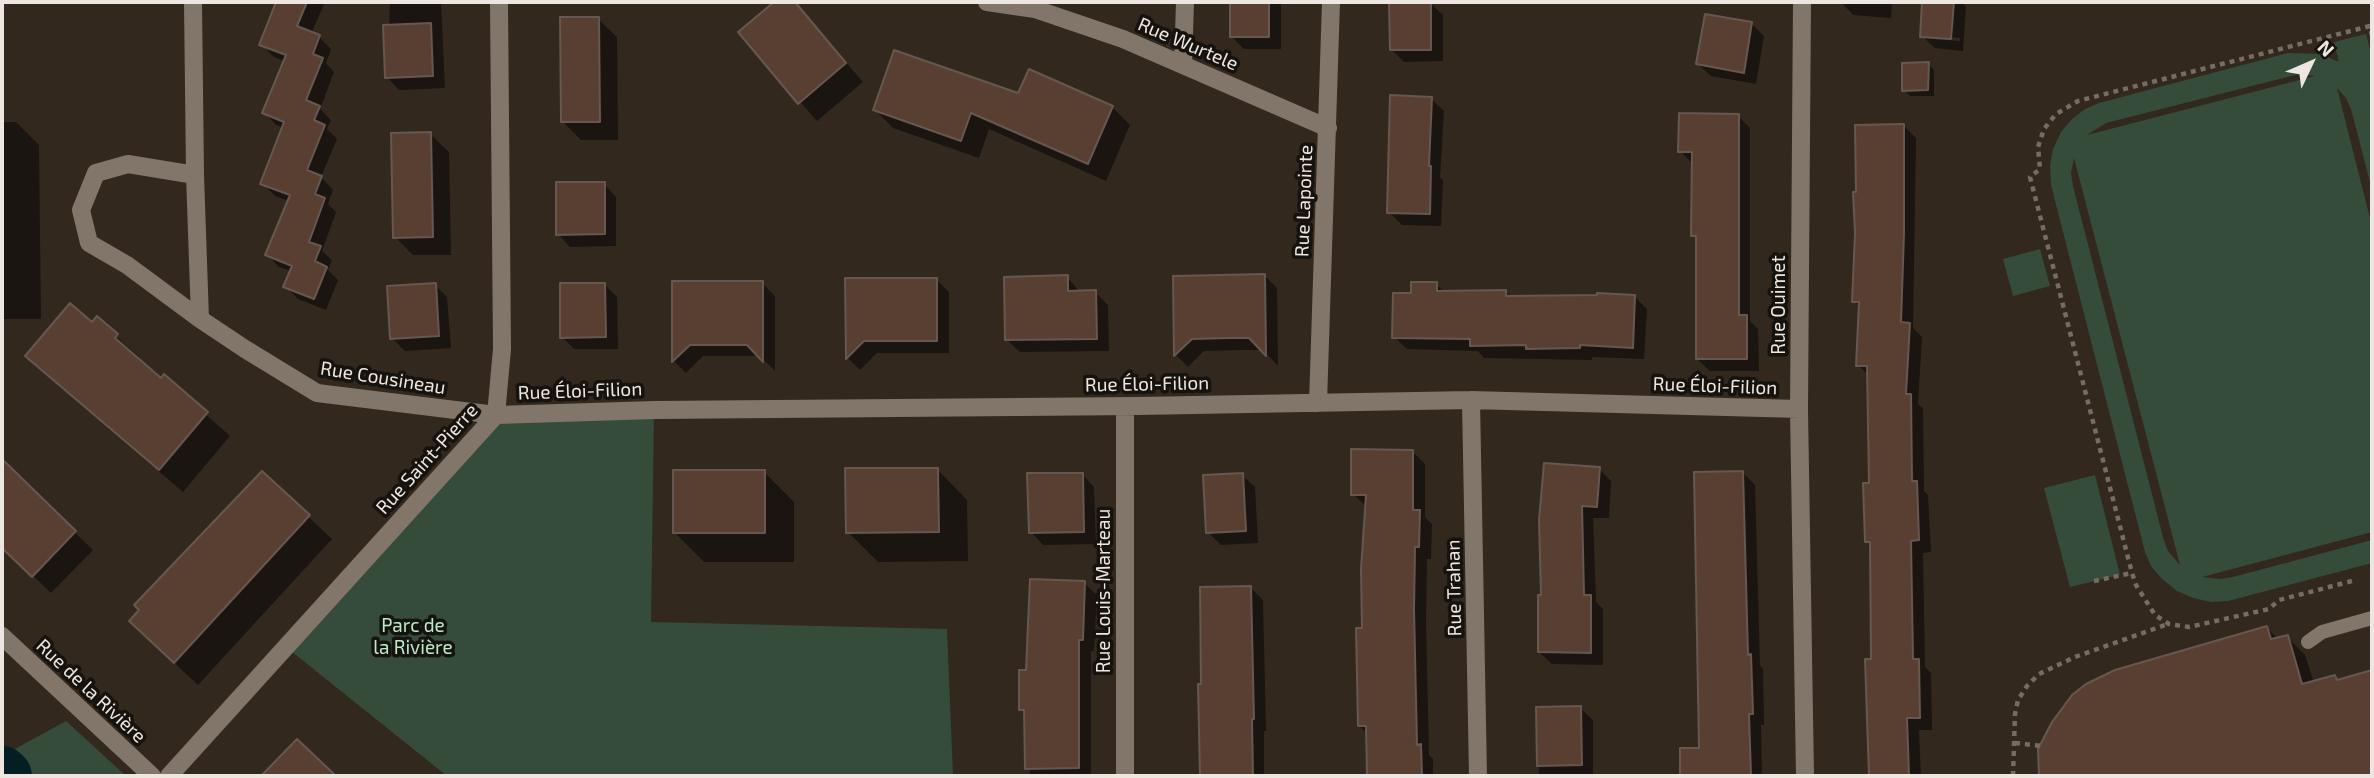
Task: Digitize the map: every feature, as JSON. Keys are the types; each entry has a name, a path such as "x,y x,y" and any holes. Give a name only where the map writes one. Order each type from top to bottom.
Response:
{"street":[{"path":"193,2 195,175 201,319"},
{"name":"Rue Saint-Pierre","path":"169,776 496,415 502,349 499,2"},
{"name":"Rue Wurtele","path":"987,2 1035,9 1123,39 1328,128"},
{"path":"1183,65 1185,2"},
{"name":"Rue Lapointe","path":"1318,402 1331,2"},
{"name":"Rue Ouimet","path":"1802,2 1799,409 1805,776"},
{"name":"Rue Cousineau","path":"195,175 128,164 96,173 81,210 89,243 127,265 245,349 317,393 496,415"},
{"name":"Rue Éloi-Filion","path":"496,415 654,410 1471,400 1799,409"},
{"name":"Rue Trahan","path":"1471,400 1478,776"},
{"name":"Rue Louis-Marteau","path":"1125,406 1125,776"},
{"name":"Rue de la Rivière","path":"2,636 152,776"}],"lane":[{"path":"2308,642 2322,632 2372,618"}],"path":[{"path":"2352,581 2280,600 2269,608 2189,627 2169,624 2155,615 2144,600 2132,573 2030,177 2039,169 2040,137 2049,122 2056,114 2078,101 2370,26 2372,36"},
{"path":"2050,286 2058,284"},
{"path":"2094,581 2132,573"},
{"path":"2014,776 2015,714 2018,700 2027,685 2039,674 2075,657 2169,624"},
{"path":"2015,743 2042,746"}],"green space":[{"path":"2366,34 2372,57 2372,190 2351,109 2337,88 2372,226 2372,532 2202,577 2233,577 2372,540 2372,563 2228,601 2211,602 2193,598 2177,591 2161,578 2151,566 2145,552 2051,185 2050,165 2053,149 2061,132 2071,120 2085,109 2099,103 2288,53 2321,54 2339,62 2334,42","holes":["2299,74 2315,76 2087,135 2106,123","2074,158 2180,565 2168,551 2164,541 2073,186 2071,173"]},
{"path":"2040,249 2050,286 2013,296 2003,259"},
{"name":"Parc de la Rivière","path":"654,410 651,622 947,629 953,776 447,776 286,647 496,415"},
{"path":"2095,475 2120,575 2070,587 2044,488"},
{"path":"66,721 126,776 2,776 2,756"}],"building":[{"path":"276,2 307,2 297,26 320,35 313,54 323,58 306,100 320,106 314,120 325,125 307,170 322,176 315,194 325,198 309,242 321,246 315,261 327,267 314,299 283,287 292,266 265,255 290,195 260,184 284,122 262,113 286,55 259,45"},
{"path":"774,2 795,2 846,63 798,104 738,32"},
{"path":"1230,2 1269,2 1269,37 1230,37"},
{"path":"1389,2 1431,2 1431,50 1390,50"},
{"path":"1922,2 1954,2 1951,39 1920,37"},
{"path":"1705,14 1752,22 1744,73 1696,64"},
{"path":"560,17 599,17 600,122 561,122"},
{"path":"431,23 433,76 385,78 383,25"},
{"path":"894,50 1018,93 1029,69 1113,106 1088,164 971,113 961,141 873,110"},
{"path":"1929,62 1928,90 1902,91 1902,63"},
{"path":"1390,95 1432,97 1430,214 1387,213"},
{"path":"1679,113 1739,114 1739,315 1747,315 1747,359 1696,359 1696,236 1691,236 1692,152 1678,152"},
{"path":"1904,124 1901,322 1910,323 1906,394 1911,394 1912,481 1917,481 1919,540 1911,541 1913,659 1919,659 1920,718 1907,718 1909,776 1869,776 1865,659 1871,659 1870,542 1865,542 1863,483 1869,483 1867,366 1856,366 1859,302 1852,302 1855,233 1853,192 1856,192 1855,125"},
{"path":"431,132 433,237 393,238 391,133"},
{"path":"556,182 605,182 605,234 556,235"},
{"path":"1265,274 1266,356 1249,338 1228,338 1192,339 1174,356 1173,276"},
{"path":"1068,275 1068,291 1096,290 1097,339 1005,340 1004,277"},
{"path":"845,278 937,278 937,341 864,341 846,359"},
{"path":"672,281 763,281 763,362 747,345 690,345 672,362"},
{"path":"1411,282 1437,282 1437,291 1506,290 1506,296 1597,293 1635,295 1633,348 1580,345 1580,348 1526,349 1526,345 1470,346 1470,339 1392,338 1393,293 1411,293"},
{"path":"436,283 439,336 390,339 387,286"},
{"path":"560,283 605,283 606,337 560,338"},
{"path":"70,303 92,322 97,316 118,334 115,338 161,378 164,374 208,412 159,470 25,356"},
{"path":"1351,449 1413,450 1413,510 1420,510 1419,547 1415,547 1414,609 1417,745 1421,744 1422,776 1367,776 1366,726 1358,726 1356,628 1362,628 1361,569 1366,495 1351,495"},
{"path":"2,459 76,531 32,577 2,548"},
{"path":"1544,463 1600,467 1597,507 1582,506 1584,595 1591,595 1591,653 1538,652 1538,595 1541,595 1539,520"},
{"path":"845,468 938,468 939,532 846,533"},
{"path":"673,470 765,470 765,533 673,533"},
{"path":"262,471 310,515 174,663 129,621 139,610 134,605"},
{"path":"1743,471 1748,655 1751,654 1753,714 1749,714 1751,776 1680,776 1680,748 1699,748 1694,472"},
{"path":"1027,473 1083,473 1084,532 1029,533"},
{"path":"1243,473 1246,531 1206,533 1203,475"},
{"path":"1030,579 1085,581 1083,640 1079,640 1079,768 1025,769 1024,710 1019,710 1019,670 1026,670"},
{"path":"1251,586 1253,776 1200,776 1200,587"},
{"path":"2267,626 2271,639 2288,635 2302,684 2335,675 2337,680 2372,670 2372,776 2039,776 2038,749 2052,722 2072,695 2086,684 2115,670"},
{"path":"1581,706 1582,765 1537,766 1536,707"},
{"path":"297,739 336,776 261,776"}],"waterway":[{"path":"2,773 5,776"}]}
